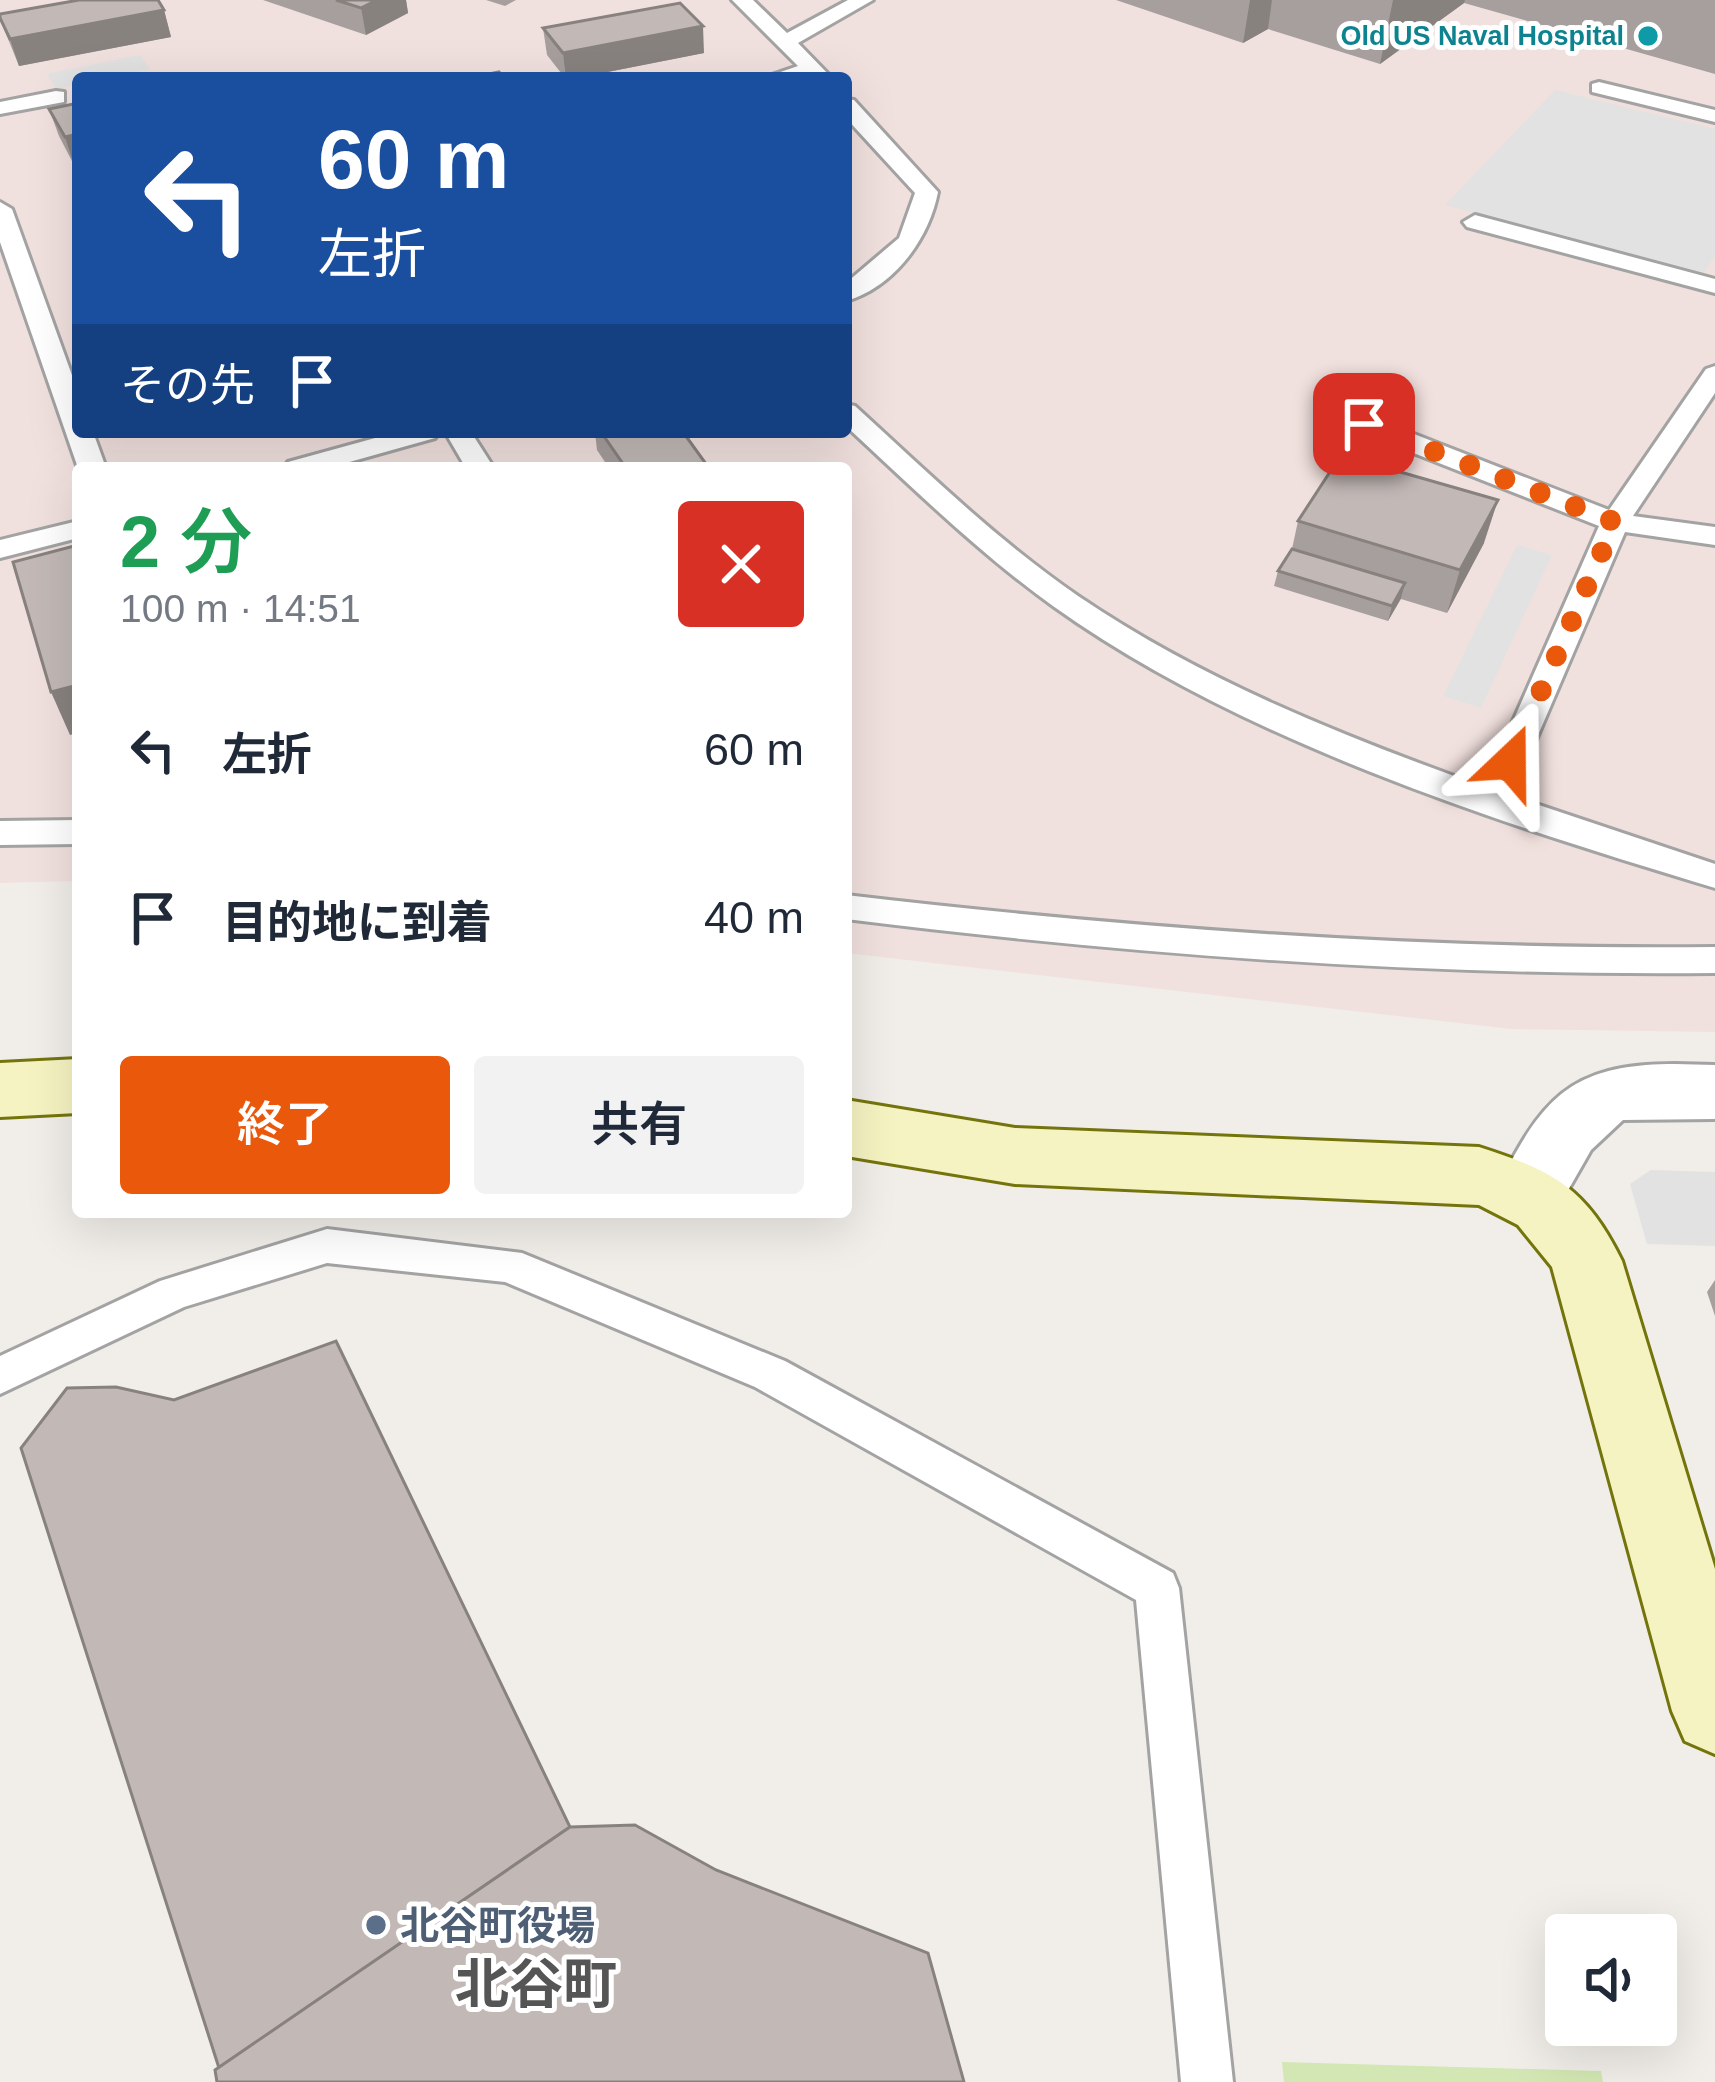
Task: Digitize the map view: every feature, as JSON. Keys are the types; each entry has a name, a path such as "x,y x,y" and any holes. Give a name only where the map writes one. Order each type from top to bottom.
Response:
{"street":[{"path":"0,1090 72,1086"},
{"path":"1530,1192 1559,1139 1588,1102 1632,1089 1715,1092"},
{"path":"852,1129 1015,1156 1479,1176 1530,1192 1564,1222 1586,1261 1715,1711"}],"lane":[{"path":"742,0 815,72"},
{"path":"787,40 863,0"},
{"path":"1599,88 1715,116"},
{"path":"0,108 56,97"},
{"path":"852,111 927,192 923,222 907,246 852,289"},
{"path":"2,217 72,411"},
{"path":"1475,222 1715,286"},
{"path":"1492,802 1615,522 1715,374"},
{"path":"852,417 1005,557 1094,621 1184,675 1492,802 1715,876"},
{"path":"1364,424 1615,522 1715,536"},
{"path":"319,462 405,438"},
{"path":"0,549 72,531"},
{"path":"0,833 72,832"},
{"path":"852,908 1065,935 1535,964 1715,960"},
{"path":"0,1376 174,1293 328,1246 508,1265 770,1374 1157,1588 1208,2082"}],"shaded area":[{"path":"0,0 1715,0 1715,1032 1511,1029 852,954 852,462 72,462 72,881 0,883"},
{"path":"140,55 150,69 72,72 72,85 56,89 47,74"},
{"path":"1555,90 1715,129 1715,256 1703,274 1445,205"},
{"path":"1517,545 1552,555 1481,708 1443,696"},
{"path":"1651,1170 1715,1172 1715,1246 1647,1244 1630,1184"}],"green space":[{"path":"1282,2062 1601,2071 1603,2082 1284,2082"}],"building":[{"path":"79,0 158,0 164,10 10,39 0,18 0,14"},
{"path":"336,0 377,0 361,8"},
{"path":"680,3 703,26 563,53 543,28"},
{"path":"72,104 72,135 65,137 49,109"},
{"path":"605,438 687,438 705,462 622,462"},
{"path":"1341,455 1498,500 1460,570 1298,521"},
{"path":"72,547 72,687 51,692 13,562"},
{"path":"1292,549 1405,583 1392,606 1278,571"},
{"path":"336,1341 570,1827 219,2068 21,1448 67,1388 116,1387 174,1400"},
{"path":"635,1825 716,1870 928,1953 964,2082 217,2082 215,2070 570,1827"}],"place":[{"name":"Old US Naval Hospital","path":"1648,36"},
{"name":"北谷町役場","path":"376,1925"}],"district":[{"name":"北谷町","path":"536,1984"}],"route":[{"path":"1364,424 1615,522 1510,762"}]}
